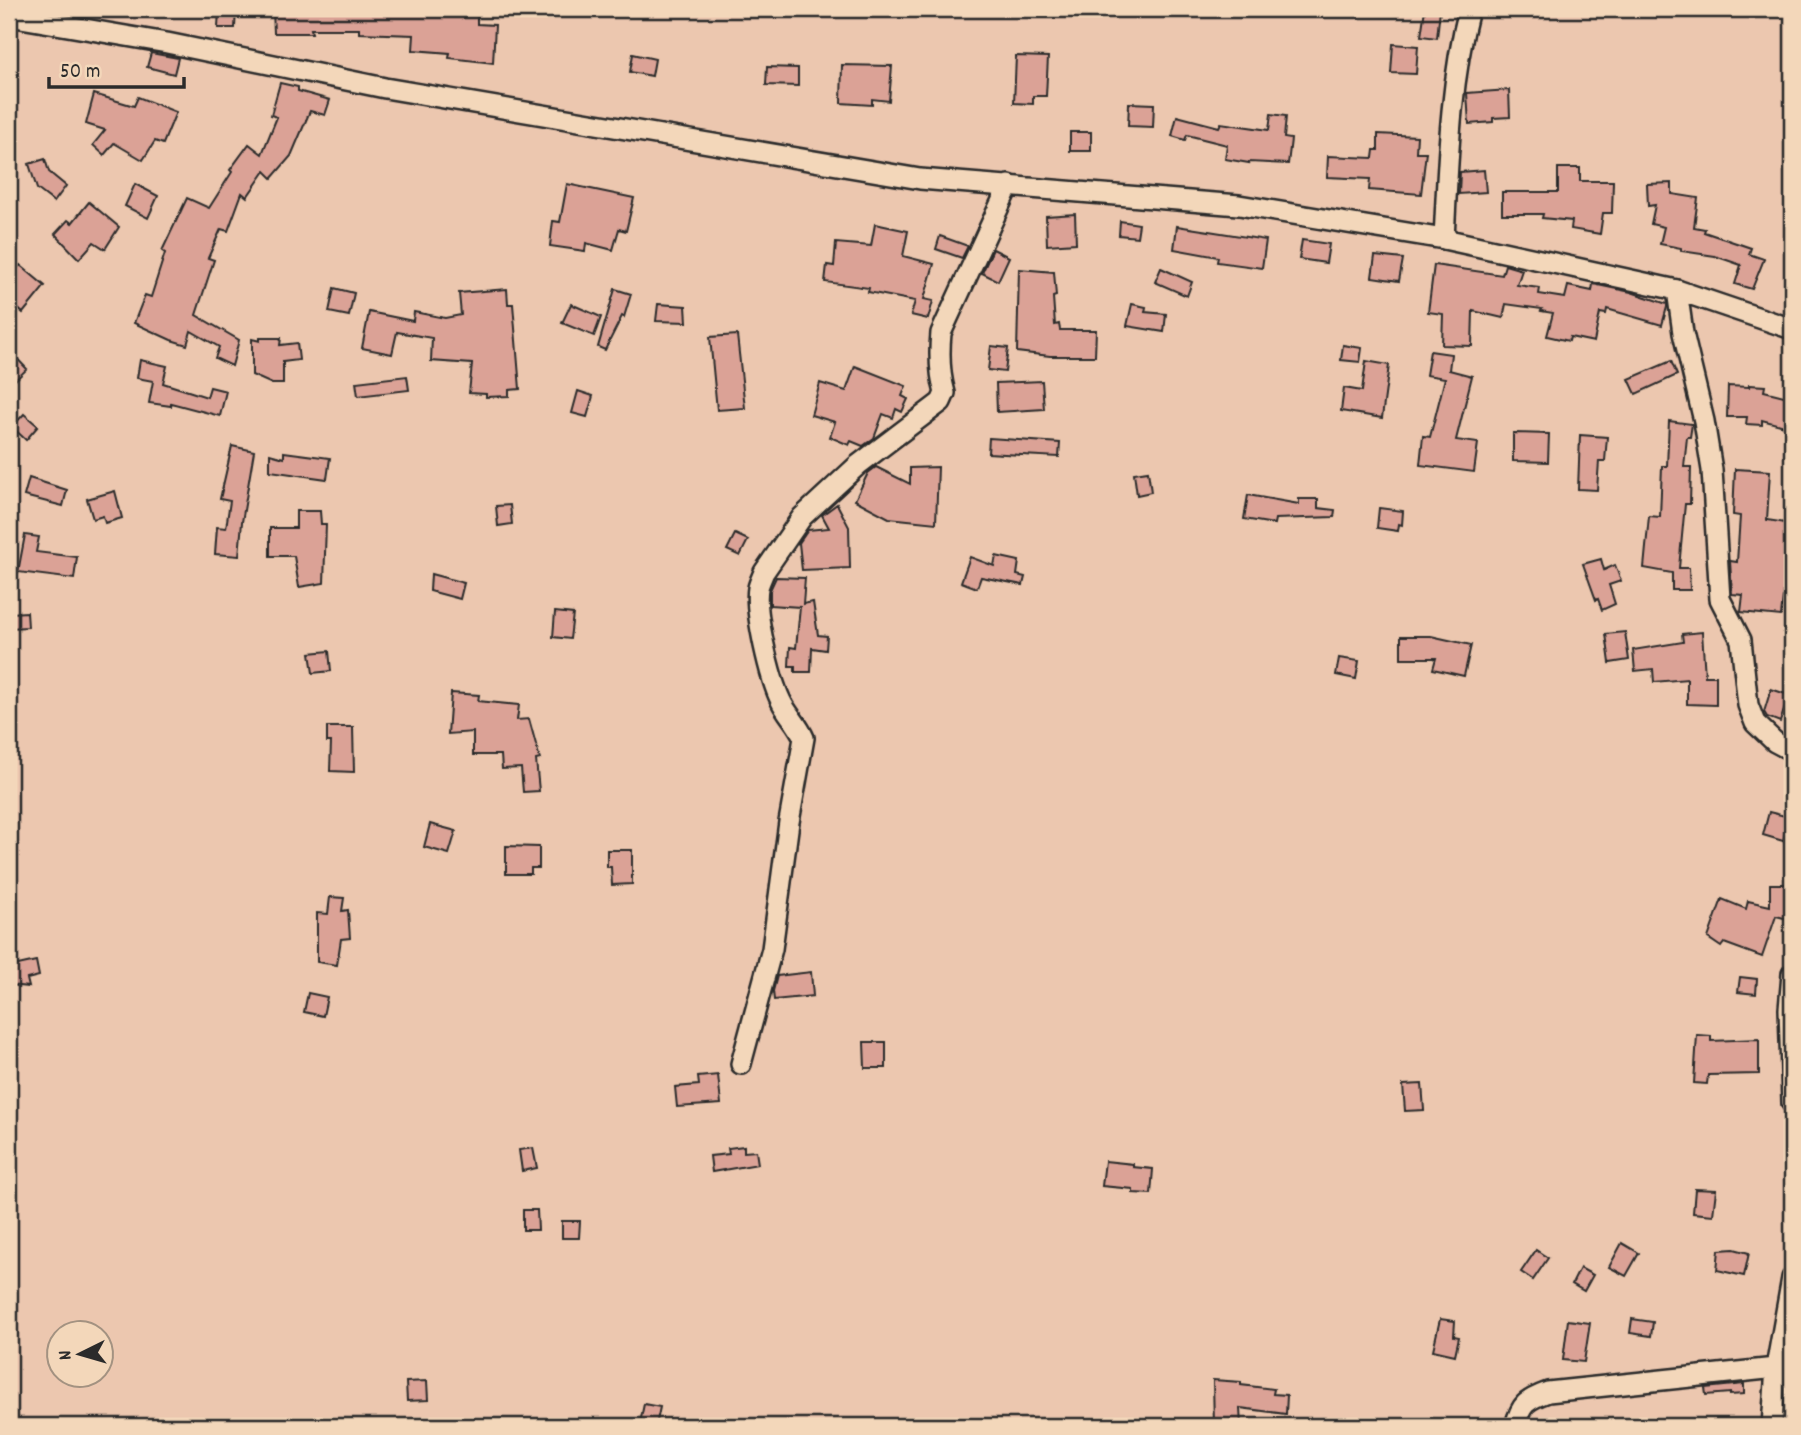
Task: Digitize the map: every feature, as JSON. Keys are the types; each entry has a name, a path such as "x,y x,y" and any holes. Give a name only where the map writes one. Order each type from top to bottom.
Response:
{"street":[{"path":"1444,239 1451,118 1463,32 1469,9"},
{"path":"9,16 167,43 385,88 906,176 1239,205 1444,239 1677,290 1792,329"},
{"path":"741,1064 772,949 789,822 804,738 781,702 775,687 764,646 758,590 760,582 802,517 858,464 941,402 945,393 940,378 941,333 1009,185"},
{"path":"1677,290 1683,333 1704,421 1712,470 1720,599 1741,639 1748,705 1755,723 1775,742 1792,751"},
{"path":"1792,974 1788,1009 1792,1103"},
{"path":"1772,1426 1776,1367 1792,1278"},
{"path":"1515,1426 1519,1411 1530,1398 1548,1392 1776,1367"}],"building":[{"path":"219,9 236,9 235,28 218,28"},
{"path":"273,9 477,9 477,24 495,25 493,63 449,58 450,53 413,50 414,35 359,33 359,29 311,29 312,33 274,33"},
{"path":"1425,9 1440,9 1437,38 1421,36"},
{"path":"1393,44 1418,46 1416,74 1391,73"},
{"path":"151,53 178,58 174,74 147,67"},
{"path":"633,54 655,59 652,76 630,72"},
{"path":"1016,56 1048,57 1046,96 1033,96 1033,104 1014,103"},
{"path":"842,65 892,66 889,101 872,99 872,105 841,103"},
{"path":"767,67 798,68 798,86 766,85"},
{"path":"280,83 330,100 325,115 310,111 291,156 272,178 265,171 247,197 242,193 228,231 221,229 208,258 214,260 196,315 239,340 232,366 215,358 219,347 191,331 187,345 134,323 145,295 151,297 165,253 162,251 187,198 209,208 232,172 230,170 249,144 262,154 277,117 271,115"},
{"path":"1509,90 1510,117 1469,124 1467,93"},
{"path":"94,94 134,106 138,97 176,112 163,144 155,141 143,160 114,143 104,155 93,145 105,130 86,124"},
{"path":"1129,103 1154,104 1153,127 1128,126"},
{"path":"1271,114 1286,116 1284,138 1291,139 1288,164 1225,159 1227,145 1187,135 1185,140 1172,136 1177,116 1219,127 1221,123 1269,130"},
{"path":"1070,132 1091,132 1091,151 1070,151"},
{"path":"1378,134 1417,136 1416,152 1426,152 1421,194 1369,190 1370,179 1327,177 1328,156 1373,158 1374,150 1378,150"},
{"path":"45,159 49,172 66,186 54,202 37,189 29,164"},
{"path":"1558,168 1580,168 1580,181 1613,181 1612,213 1603,213 1600,234 1571,229 1572,221 1542,218 1543,214 1502,214 1502,192 1558,192"},
{"path":"1484,170 1486,192 1459,194 1460,172"},
{"path":"1672,183 1672,194 1698,198 1694,227 1751,248 1749,254 1764,259 1752,289 1735,284 1741,265 1715,256 1681,251 1681,248 1660,244 1664,227 1651,224 1655,205 1648,206 1647,184"},
{"path":"135,184 158,196 148,218 125,206"},
{"path":"567,184 634,198 626,231 619,229 613,250 586,243 585,251 550,246 553,221 560,222"},
{"path":"89,202 119,227 105,249 94,242 79,259 55,234 68,220 72,223"},
{"path":"1075,214 1076,243 1047,245 1046,216"},
{"path":"1120,221 1139,224 1137,237 1119,235"},
{"path":"875,224 908,231 903,256 934,264 924,299 933,301 928,319 911,315 915,301 868,292 869,288 825,282 827,265 834,266 836,243 871,246"},
{"path":"1177,226 1266,240 1262,268 1217,262 1218,257 1174,249"},
{"path":"940,236 968,246 962,258 936,249"},
{"path":"1302,240 1329,244 1326,263 1299,259"},
{"path":"993,249 1009,257 998,281 982,273"},
{"path":"1375,256 1403,259 1399,281 1372,277"},
{"path":"20,265 45,286 23,313 9,301 9,278"},
{"path":"1434,265 1502,275 1505,265 1522,270 1517,285 1540,288 1539,294 1565,298 1568,286 1592,291 1593,284 1631,292 1667,304 1667,307 1662,325 1607,309 1606,314 1600,313 1594,342 1570,337 1569,341 1547,336 1553,313 1506,304 1503,318 1473,311 1472,346 1442,345 1443,314 1428,312"},
{"path":"1161,268 1192,282 1187,296 1155,282"},
{"path":"1019,269 1054,272 1055,325 1059,324 1060,330 1096,330 1095,356 1050,356 1017,352"},
{"path":"334,288 354,293 349,316 329,312"},
{"path":"507,289 508,304 513,304 520,389 509,390 509,396 486,397 486,394 469,393 472,364 431,361 432,338 397,332 392,354 362,348 369,312 413,321 414,312 445,318 461,315 459,293"},
{"path":"615,289 631,294 624,317 622,316 605,350 598,347"},
{"path":"571,304 601,317 594,336 562,323"},
{"path":"658,304 686,306 687,322 656,321"},
{"path":"1132,304 1146,307 1145,312 1166,314 1164,332 1127,326"},
{"path":"737,335 745,408 717,410 710,337"},
{"path":"260,338 281,338 280,345 297,343 299,360 283,362 283,384 272,384 252,375 252,339 260,341"},
{"path":"1343,345 1362,348 1360,362 1341,360"},
{"path":"991,346 1008,348 1005,372 988,370"},
{"path":"9,350 27,369 9,386"},
{"path":"1430,351 1451,354 1449,370 1472,376 1456,440 1478,443 1474,472 1420,465 1423,436 1430,437 1445,378 1426,375"},
{"path":"140,360 167,366 163,383 207,397 210,387 226,391 220,416 171,403 171,406 149,403 153,381 137,378"},
{"path":"1366,361 1389,365 1382,418 1341,411 1344,388 1362,391"},
{"path":"1671,361 1677,375 1636,394 1629,379"},
{"path":"855,366 906,386 902,396 908,399 902,412 896,409 893,418 883,414 874,438 863,446 851,441 849,445 830,437 835,422 811,415 820,383 846,391"},
{"path":"407,376 409,390 358,396 356,382"},
{"path":"1042,381 1044,409 997,412 996,383"},
{"path":"1728,386 1765,386 1764,391 1792,398 1792,428 1762,420 1762,425 1746,424 1747,417 1727,417"},
{"path":"578,391 593,396 587,417 572,413"},
{"path":"24,414 38,426 26,440 12,427"},
{"path":"1669,421 1692,424 1690,437 1687,437 1684,467 1691,467 1690,504 1685,504 1679,568 1689,568 1690,590 1672,590 1672,573 1644,568 1649,516 1660,517 1662,466 1667,466"},
{"path":"1513,433 1549,434 1548,462 1513,461"},
{"path":"1580,435 1607,437 1605,461 1599,461 1597,490 1578,489"},
{"path":"989,438 1060,443 1059,457 988,453"},
{"path":"232,446 254,451 239,556 215,554 217,527 226,528 230,501 220,499"},
{"path":"284,452 330,458 327,479 270,471 270,454 284,458"},
{"path":"876,467 910,484 910,468 938,467 936,523 889,518 855,500 868,473"},
{"path":"1735,469 1770,471 1767,520 1792,524 1792,598 1783,597 1781,616 1741,612 1743,595 1732,594 1730,561 1737,562 1740,516 1733,515"},
{"path":"1148,471 1151,492 1137,495 1134,473"},
{"path":"29,478 67,490 63,506 24,496"},
{"path":"115,491 122,518 105,523 103,516 93,519 87,499"},
{"path":"1248,495 1299,504 1299,499 1318,499 1318,508 1335,510 1334,517 1275,519 1274,524 1244,519"},
{"path":"837,504 849,527 850,568 802,570 799,543 808,530 829,528 822,515"},
{"path":"510,505 512,524 498,526 496,506"},
{"path":"1379,508 1403,511 1402,525 1399,524 1398,531 1377,528"},
{"path":"296,511 320,511 321,524 326,524 324,583 299,587 294,556 270,556 270,528 296,528"},
{"path":"735,534 748,540 740,556 727,550"},
{"path":"25,535 39,537 36,552 77,557 74,579 18,572"},
{"path":"996,556 1019,561 1017,575 1025,577 1023,585 981,577 977,588 961,582 970,557 994,566"},
{"path":"1601,559 1604,570 1615,565 1621,581 1609,585 1615,604 1602,610 1583,564"},
{"path":"431,574 464,583 460,599 430,591"},
{"path":"776,577 805,578 803,604 813,602 818,635 827,636 826,650 812,648 811,672 795,672 795,666 789,666 790,647 796,648 800,607 770,605 770,590"},
{"path":"27,612 28,627 9,628 9,613"},
{"path":"555,612 573,614 570,639 553,637"},
{"path":"1625,632 1629,660 1610,663 1606,634"},
{"path":"1702,632 1705,676 1716,676 1716,705 1687,704 1687,679 1654,682 1653,669 1635,671 1633,650 1683,642 1682,634"},
{"path":"1401,636 1431,636 1471,645 1464,676 1433,669 1436,658 1401,658"},
{"path":"329,651 331,671 313,673 310,653"},
{"path":"1339,658 1359,661 1356,679 1336,675"},
{"path":"1771,689 1789,695 1780,722 1767,717 1764,712"},
{"path":"451,693 479,695 478,701 519,705 517,720 529,719 540,759 536,760 539,791 523,792 521,768 502,769 501,755 473,755 473,732 448,734"},
{"path":"327,727 353,727 354,772 330,771 331,742 327,742"},
{"path":"1769,812 1789,817 1783,841 1763,835"},
{"path":"430,824 456,831 449,854 424,847"},
{"path":"506,846 539,847 539,868 531,868 531,874 506,874"},
{"path":"607,850 632,850 632,884 612,885 611,867 607,867"},
{"path":"1770,884 1792,884 1792,906 1788,919 1776,916 1762,957 1724,943 1721,947 1708,938 1722,899 1746,909 1748,901 1770,906"},
{"path":"330,897 344,898 342,911 348,910 350,938 341,939 337,965 317,962 317,913 328,914"},
{"path":"36,961 39,976 27,979 29,987 9,985 9,964"},
{"path":"811,972 813,996 774,1000 773,991 777,976"},
{"path":"1740,977 1757,979 1756,994 1738,992"},
{"path":"308,993 327,997 323,1016 304,1012"},
{"path":"1697,1035 1711,1036 1711,1041 1759,1039 1759,1074 1708,1075 1707,1084 1694,1083"},
{"path":"864,1042 886,1042 886,1068 865,1068"},
{"path":"718,1075 721,1104 677,1107 675,1087 699,1085 698,1077"},
{"path":"1422,1084 1424,1110 1405,1111 1403,1085"},
{"path":"744,1146 744,1152 756,1151 758,1164 712,1172 710,1156 729,1154 728,1148"},
{"path":"533,1148 537,1168 522,1171 519,1150"},
{"path":"1105,1161 1153,1169 1151,1194 1102,1186"},
{"path":"1695,1189 1716,1190 1713,1215 1693,1213"},
{"path":"523,1210 537,1210 538,1230 523,1230"},
{"path":"562,1221 580,1221 579,1238 562,1238"},
{"path":"1622,1243 1639,1253 1626,1276 1609,1267"},
{"path":"1734,1249 1749,1253 1744,1276 1717,1270 1719,1250"},
{"path":"1536,1250 1548,1258 1533,1280 1521,1272"},
{"path":"1580,1268 1593,1275 1584,1291 1572,1284"},
{"path":"1440,1319 1455,1321 1454,1336 1459,1337 1455,1355 1433,1350"},
{"path":"1632,1319 1653,1322 1651,1336 1630,1333"},
{"path":"1568,1320 1590,1323 1584,1362 1563,1360"},
{"path":"1213,1380 1241,1382 1241,1385 1274,1389 1273,1394 1287,1395 1286,1414 1240,1408 1241,1426 1214,1426"},
{"path":"427,1381 428,1400 407,1401 406,1382"},
{"path":"1744,1384 1744,1394 1706,1395 1705,1388"},
{"path":"644,1404 660,1407 656,1426 640,1423"}]}
